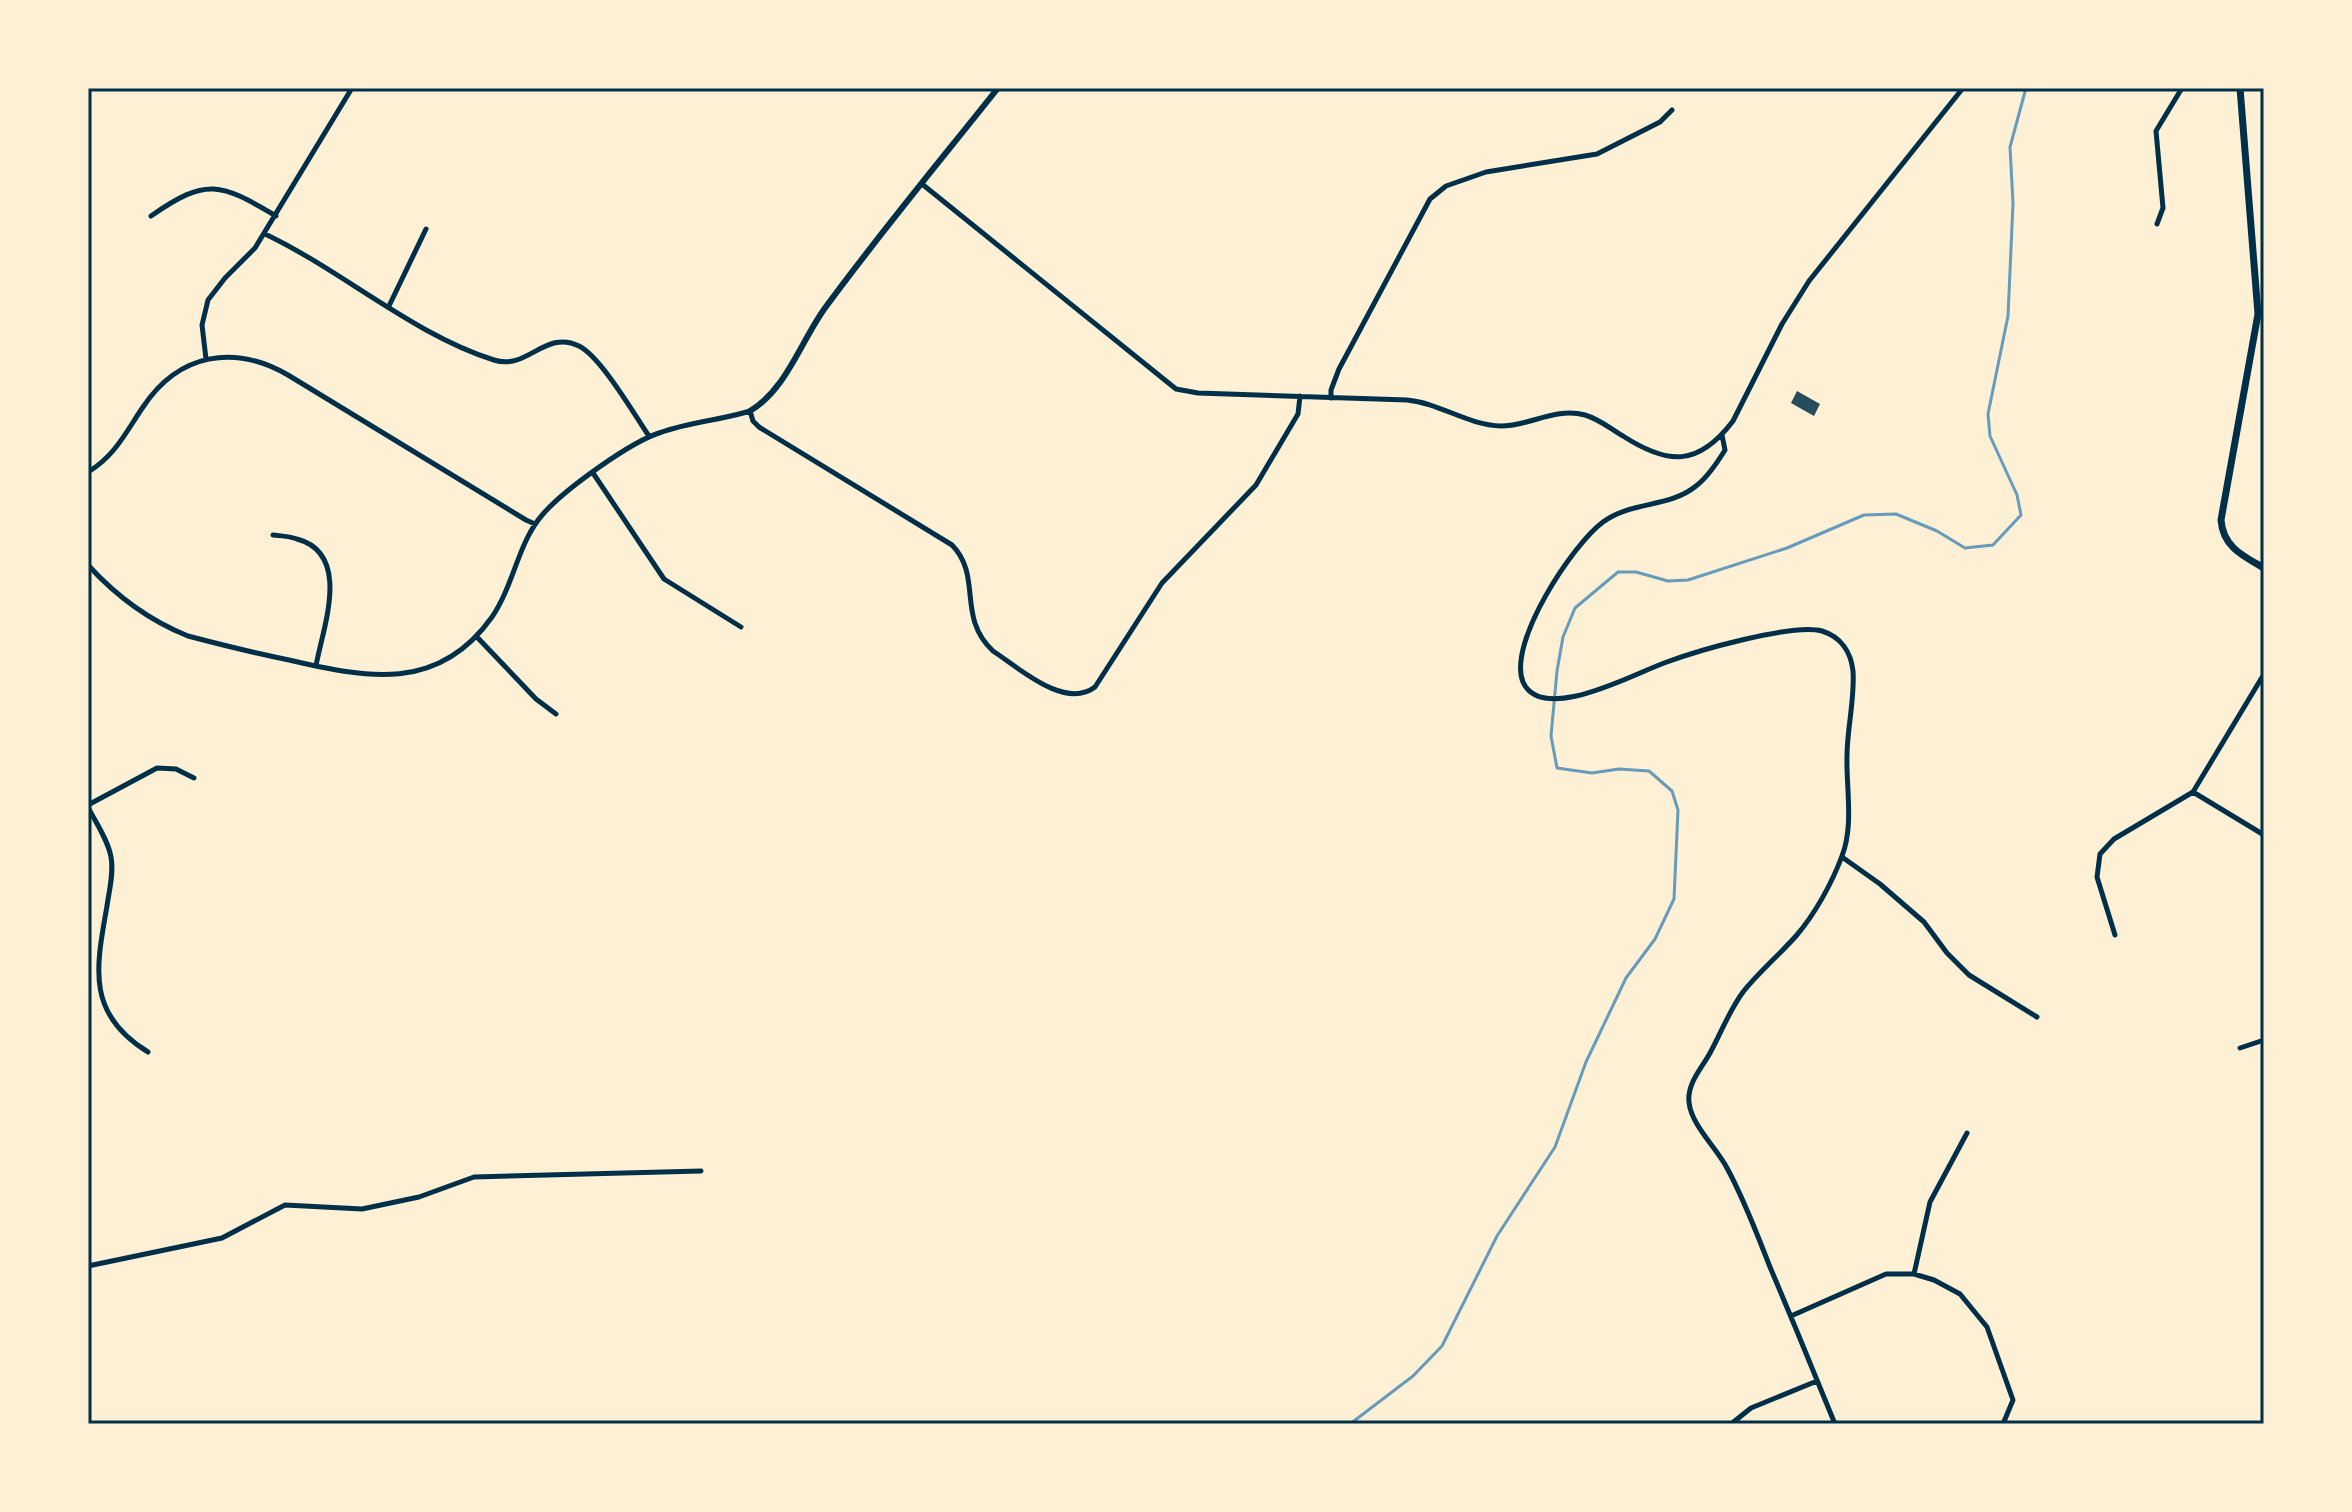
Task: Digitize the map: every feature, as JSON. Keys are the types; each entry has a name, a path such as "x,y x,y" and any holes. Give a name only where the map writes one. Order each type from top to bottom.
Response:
{"main road":[{"path":"2240,88 2258,314 2221,520 2224,536 2233,549 2264,568"}],"street":[{"path":"206,359 202,325 208,300 214,289 246,259 265,234 352,88"},
{"path":"88,565 124,601 167,628 214,643 353,674 401,674 429,667 447,658 476,636 501,603 535,524 562,495 649,436 750,411 762,403 774,390 823,311 998,88"},
{"path":"922,184 1176,389 1198,393 1425,402 1472,421 1503,426 1557,413 1586,415 1651,453 1677,458 1695,454 1722,435 1733,421 1782,324 1809,281 1963,88"},
{"path":"2157,224 2163,208 2156,131 2182,88"},
{"path":"1331,398 1339,369 1430,199 1446,186 1486,172 1597,154 1660,122 1672,110"},
{"path":"151,216 192,191 220,188 276,216"},
{"path":"389,306 426,229"},
{"path":"265,234 438,335 499,362 523,359 552,342 575,344 595,358 649,436"},
{"path":"88,472 117,448 143,406 165,380 206,359 248,357 276,368 535,524"},
{"path":"750,411 759,427 952,545 965,562 972,620 985,643 1059,692 1070,695 1095,687 1162,583 1256,485 1298,414 1300,396"},
{"path":"1722,435 1725,450 1696,486 1673,498 1631,507 1603,522 1591,533 1563,570 1536,615 1522,650 1520,664 1524,683 1532,693 1541,697 1576,697 1677,658 1806,629 1818,630 1836,638 1848,652 1853,672 1847,756 1847,824 1842,857 1807,923 1733,1006 1689,1090 1690,1108 1732,1176 1835,1424"},
{"path":"593,473 664,579 741,627"},
{"path":"273,535 300,539 310,546 319,554 329,576 331,601 316,666"},
{"path":"476,636 536,699 556,714"},
{"path":"2115,935 2097,877 2100,854 2114,839 2193,792 2264,674"},
{"path":"148,1052 128,1040 112,1019 100,992 97,967 110,885 111,858 88,806 157,768 176,769 194,778"},
{"path":"2193,792 2264,835"},
{"path":"1842,857 1880,884 1924,922 1947,953 1969,975 2037,1017"},
{"path":"2240,1048 2264,1040"},
{"path":"1914,1274 1930,1202 1967,1133"},
{"path":"88,1266 222,1238 285,1205 362,1209 419,1197 474,1177 701,1171"},
{"path":"1791,1316 1886,1274 1914,1274 1934,1280 1960,1294 1987,1327 2013,1400 2003,1424"},
{"path":"1731,1424 1751,1408 1817,1381"}],"building":[{"path":"1797,391 1820,404 1814,416 1791,403"}],"waterway":[{"path":"1350,1424 1413,1376 1442,1346 1497,1236 1555,1147 1586,1062 1626,978 1655,939 1674,899 1678,810 1672,791 1649,771 1619,769 1592,773 1557,768 1551,736 1557,671 1563,637 1575,608 1618,572 1636,572 1668,581 1688,580 1787,548 1864,515 1896,514 1937,531 1965,548 1993,545 2021,515 2017,495 1990,436 1988,414 2008,316 2013,203 2010,147 2026,88"}]}
